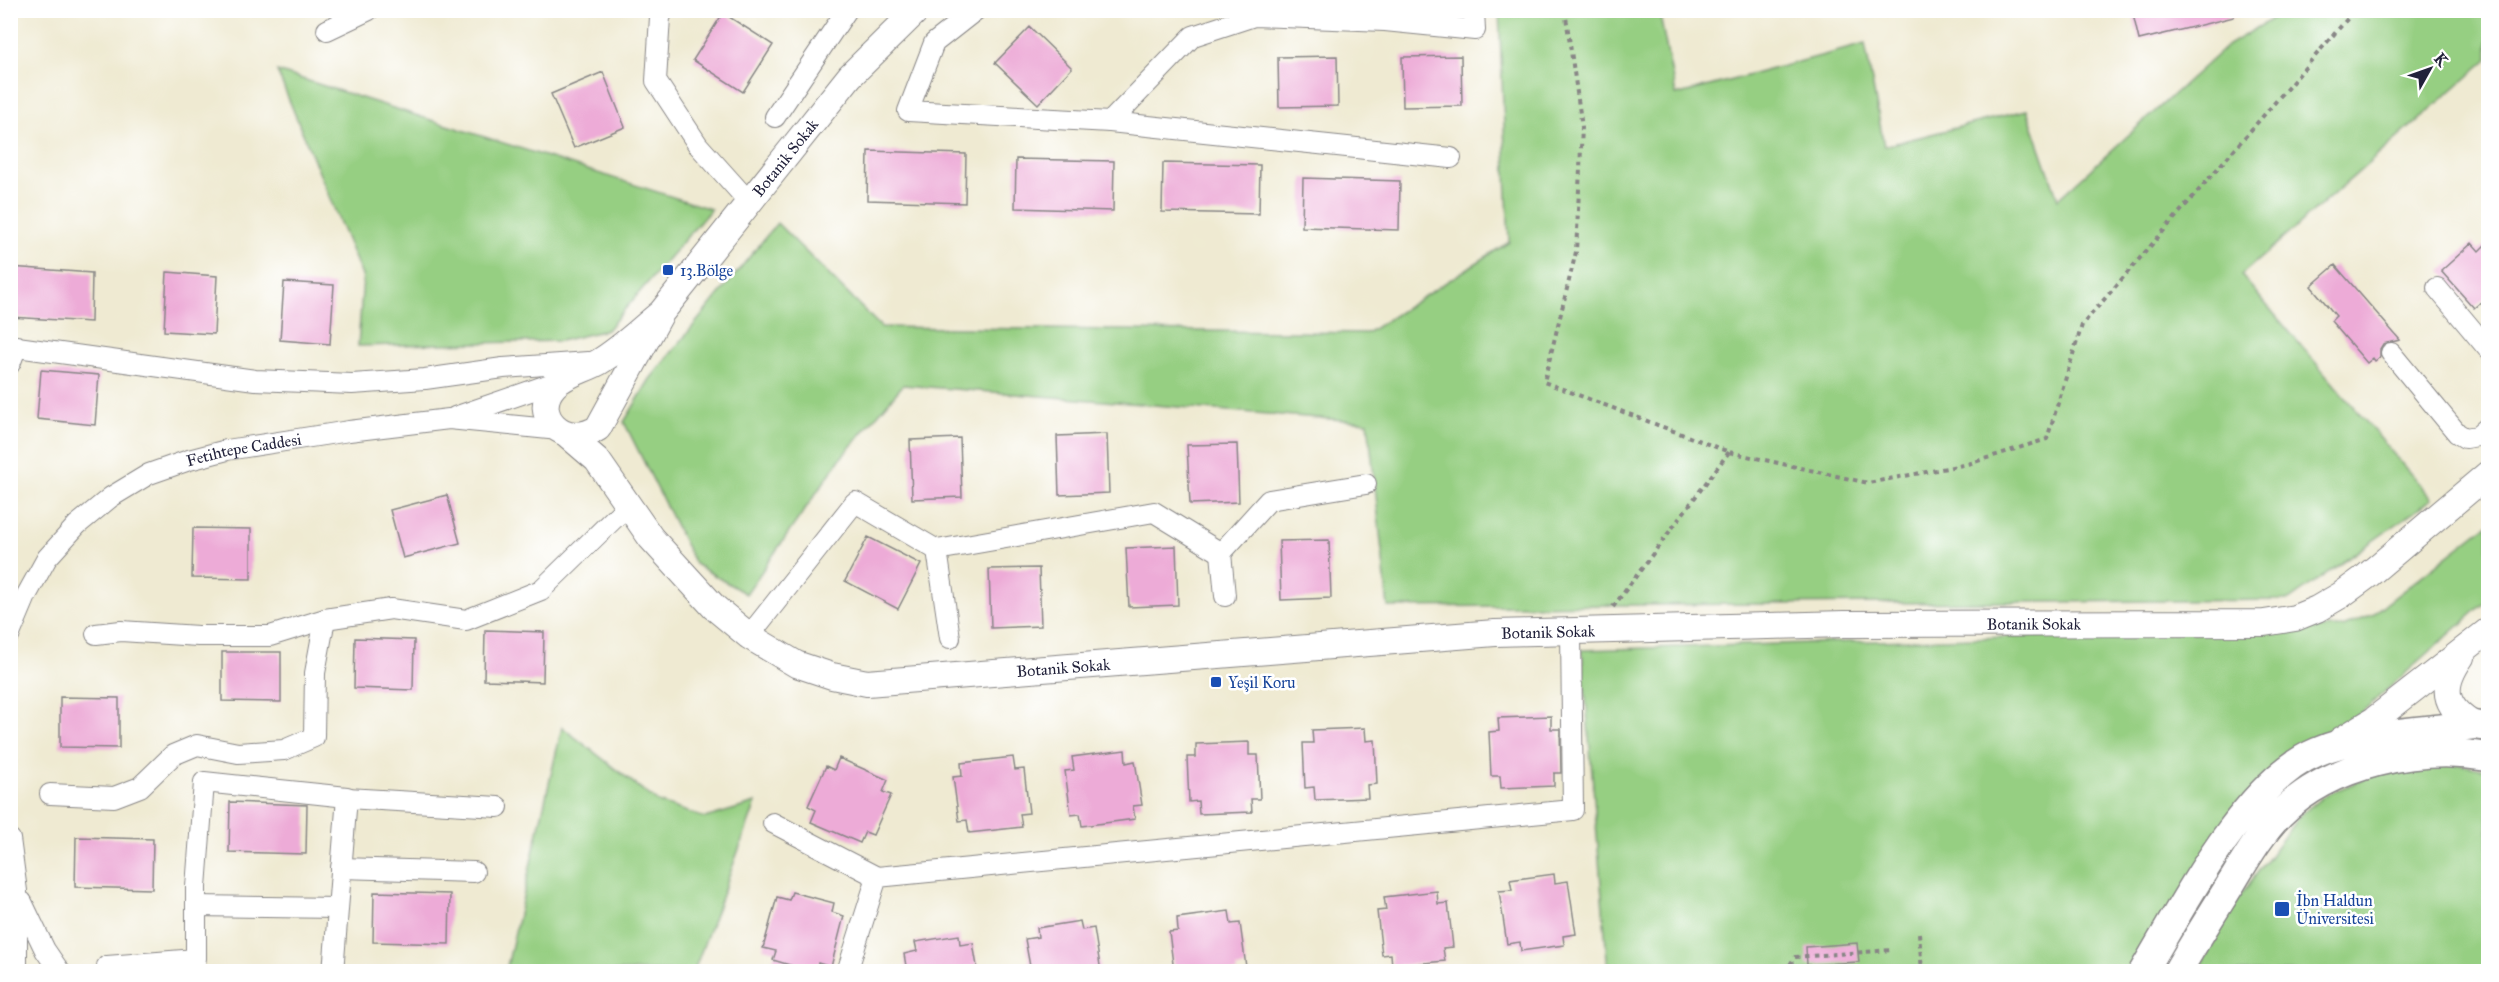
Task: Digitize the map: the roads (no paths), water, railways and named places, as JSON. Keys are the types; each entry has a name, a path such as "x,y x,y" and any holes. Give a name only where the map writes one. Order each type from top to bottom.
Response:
{"highway":[{"path":"2143,972 2238,821 2260,795 2300,760 2350,741 2481,726"},
{"path":"2177,972 2259,840 2278,816 2316,785 2385,759 2424,753 2459,752 2488,758"}],"main road":[{"name":"Botanik Sokak","path":"661,313 850,76 917,10"},
{"path":"661,313 605,415 589,434 564,433 548,415 546,406 548,397 563,379 600,362 661,313"},
{"path":"563,379 587,377 596,382 603,390 605,415"},
{"name":"Botanik Sokak","path":"605,415 608,455 628,505"},
{"name":"Botanik Sokak","path":"564,433 597,460 651,538 681,573 714,607 749,636 796,664 832,676 867,683 1495,633 1844,624 2189,625 2274,622 2302,615 2341,595 2367,576 2488,474"},
{"path":"2331,747 2374,720 2466,651 2488,631"},
{"path":"2466,651 2451,672 2447,695 2452,707 2460,717 2481,726"}],"street":[{"path":"327,30 369,10"},
{"path":"664,10 660,17 656,81 698,145 749,202"},
{"path":"775,117 847,10"},
{"path":"976,10 934,43 908,111 1110,122 1451,158"},
{"path":"1110,122 1193,36 1254,16 1385,21 1474,30 1474,10"},
{"path":"2437,288 2488,349"},
{"path":"13,352 255,380 352,384 425,379 502,368 600,362"},
{"path":"2391,352 2457,433 2465,438 2478,436 2488,428"},
{"path":"449,418 563,379"},
{"name":"Fetihtepe Caddesi","path":"10,634 18,596 47,558 77,525 111,498 149,474 227,450 449,418 564,433"},
{"path":"1226,596 1221,553 1269,500 1366,484"},
{"path":"749,636 855,502 937,550 1154,512 1221,553"},
{"path":"96,634 121,632 198,636 270,636 325,619 391,609 466,620 541,590 628,505"},
{"path":"937,550 950,638"},
{"path":"50,794 114,797 140,787 173,755 197,745 238,753 284,750 314,737 315,672 325,619"},
{"path":"773,824 877,877 1573,810 1571,632"},
{"path":"107,966 196,959 196,906 204,782 347,798 498,807"},
{"path":"333,972 347,798"},
{"path":"10,838 17,891 17,972"},
{"path":"341,868 474,872"},
{"path":"847,972 877,877"},
{"path":"17,891 34,932 60,972"},
{"path":"196,906 338,908"}],"place":[{"name":"13.Bölge","path":"668,270"},
{"name":"Yeşil Koru","path":"1216,682"},
{"name":"İbn Haldun Üniversitesi","path":"2282,909"}]}
